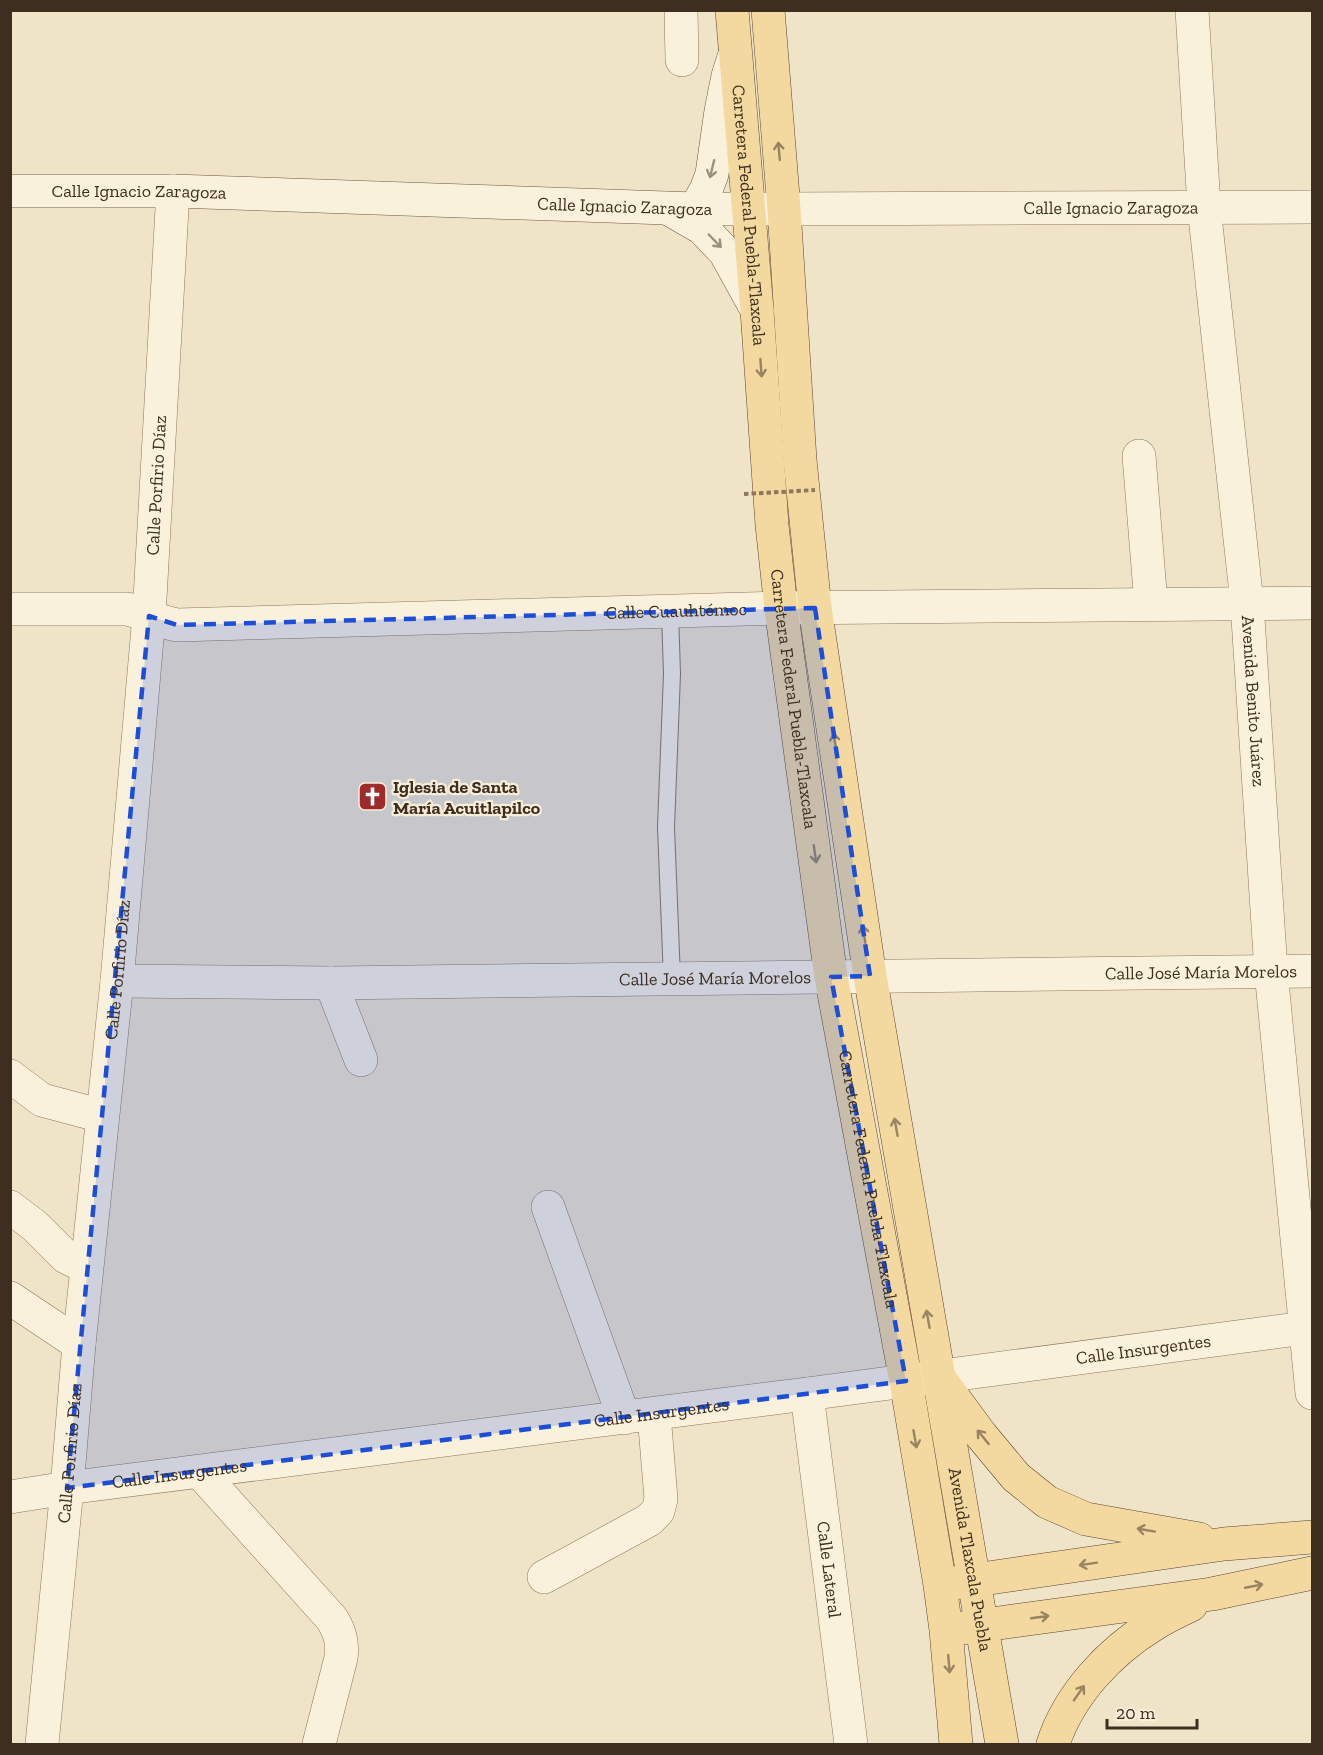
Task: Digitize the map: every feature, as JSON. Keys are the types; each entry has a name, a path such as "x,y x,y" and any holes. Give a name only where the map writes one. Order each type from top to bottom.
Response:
{"main road":[{"name":"Carretera Federal Puebla-Tlaxcala","path":"732,10 772,525 781,608 831,977 906,1381"},
{"name":"Carretera Federal Puebla-Tlaxcala","path":"768,10 784,209 800,460 814,608 870,976 938,1377"},
{"path":"938,1377 1016,1478 1047,1502 1086,1519 1224,1544"},
{"name":"Avenida Tlaxcala Puebla","path":"938,1377 1002,1744"},
{"name":"Avenida Tlaxcala Puebla","path":"906,1381 940,1585 956,1744"},
{"path":"940,1585 1224,1544 1312,1537"},
{"path":"946,1630 1212,1594 1312,1573"},
{"path":"1053,1744 1058,1728 1092,1674 1152,1625 1212,1594"}],"street":[{"path":"681,10 682,60"},
{"name":"Avenida Benito Juárez","path":"1192,10 1204,207 1247,603 1272,971 1309,1327 1312,1393"},
{"path":"736,50 728,76 711,174 706,190 681,208 725,252 757,310"},
{"name":"Calle Ignacio Zaragoza","path":"10,191 173,191 748,209 1312,207"},
{"name":"Calle Porfirio Díaz","path":"42,1744 79,1344 117,981 148,616 173,191"},
{"path":"1138,456 1151,604"},
{"name":"Calle Cuauhtémoc","path":"10,609 127,609 177,625 781,608 1312,603"},
{"name":"Calle José María Morelos","path":"117,981 331,983 1312,971"},
{"path":"331,983 362,1060"},
{"path":"10,1076 42,1100 102,1116"},
{"path":"10,1207 35,1226 66,1257 87,1263"},
{"path":"544,1576 649,1520 658,1511 661,1499 639,1416 548,1207"},
{"path":"10,1298 79,1344"},
{"name":"Calle Insurgentes","path":"10,1497 1309,1327"},
{"name":"Calle Lateral","path":"807,1394 851,1744"},
{"path":"200,1472 332,1618 337,1627 341,1637 341,1658 320,1744"}],"lane":[{"path":"670,612 672,674 666,827 672,979"}],"path":[{"path":"744,494 815,490"}],"highlighted area":[{"path":"815,608 870,976 831,977 906,1381 67,1488 149,616 177,625"}],"place":[{"name":"Iglesia de Santa María Acuitlapilco","path":"372,797"}]}
